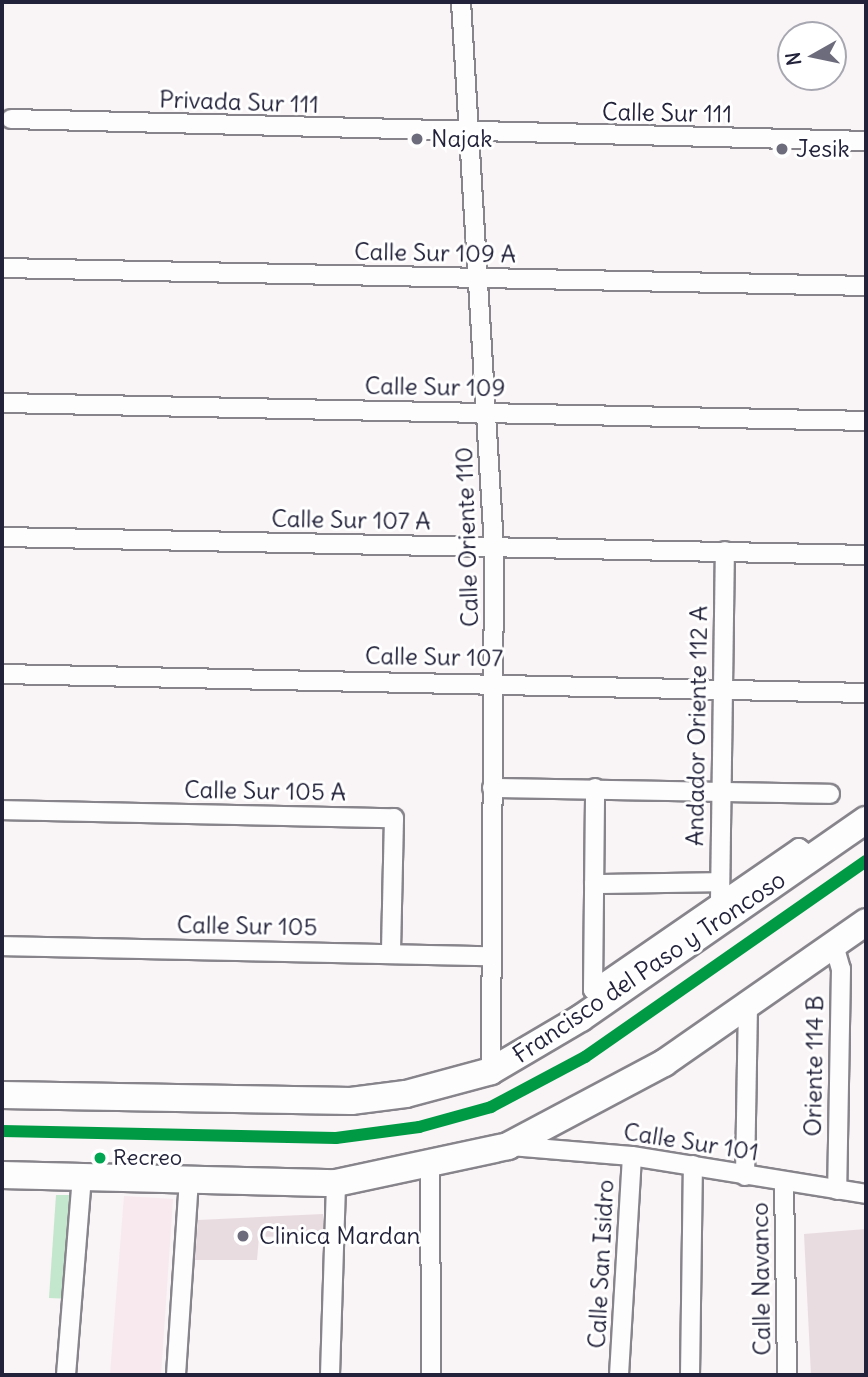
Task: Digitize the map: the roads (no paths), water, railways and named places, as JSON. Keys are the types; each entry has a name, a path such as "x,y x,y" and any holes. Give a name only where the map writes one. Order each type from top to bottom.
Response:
{"main road":[{"name":"Francisco del Paso y Troncoso","path":"2,1095 351,1101 406,1094 491,1071 659,956 812,858 866,820"},
{"path":"2,1175 336,1183 430,1167 508,1146 664,1063 748,1000 866,922"}],"street":[{"name":"Calle Oriente 110","path":"461,2 466,134 487,412 494,547 491,1071"},
{"name":"Privada Sur 111","path":"11,119 466,134"},
{"name":"Calle Sur 111","path":"466,134 866,141"},
{"name":"Calle Sur 109 A","path":"2,268 866,286"},
{"name":"Calle Sur 109","path":"2,403 866,421"},
{"name":"Calle Sur 107 A","path":"2,537 866,555"},
{"name":"Andador Oriente 112 A","path":"720,902 719,791 725,551"},
{"name":"Calle Sur 107","path":"2,674 494,682 866,693"},
{"path":"492,788 830,793"},
{"path":"595,788 593,990 659,956 720,902 799,848 812,858"},
{"name":"Calle Sur 105 A","path":"2,810 394,818 391,953"},
{"path":"594,884 720,883"},
{"name":"Oriente 114 B","path":"834,945 841,969 836,1190"},
{"name":"Calle Sur 105","path":"2,946 491,956"},
{"path":"745,1176 748,1000"},
{"name":"Calle Sur 101","path":"508,1146 632,1156 866,1194"},
{"name":"Calle San Isidro","path":"619,1375 632,1156"},
{"path":"690,1375 693,1165"},
{"path":"430,1167 431,1375"},
{"path":"2,1175 2,1185"},
{"path":"66,1375 82,1178"},
{"path":"176,1375 189,1181"},
{"name":"Calle Navanco","path":"784,1182 787,1375"},
{"path":"330,1375 336,1183"}],"place":[{"name":"Najak","path":"417,139"},
{"name":"Jesik","path":"782,149"},
{"name":"Recreo","path":"100,1158"},
{"name":"Clinica Mardan","path":"243,1236"}]}
